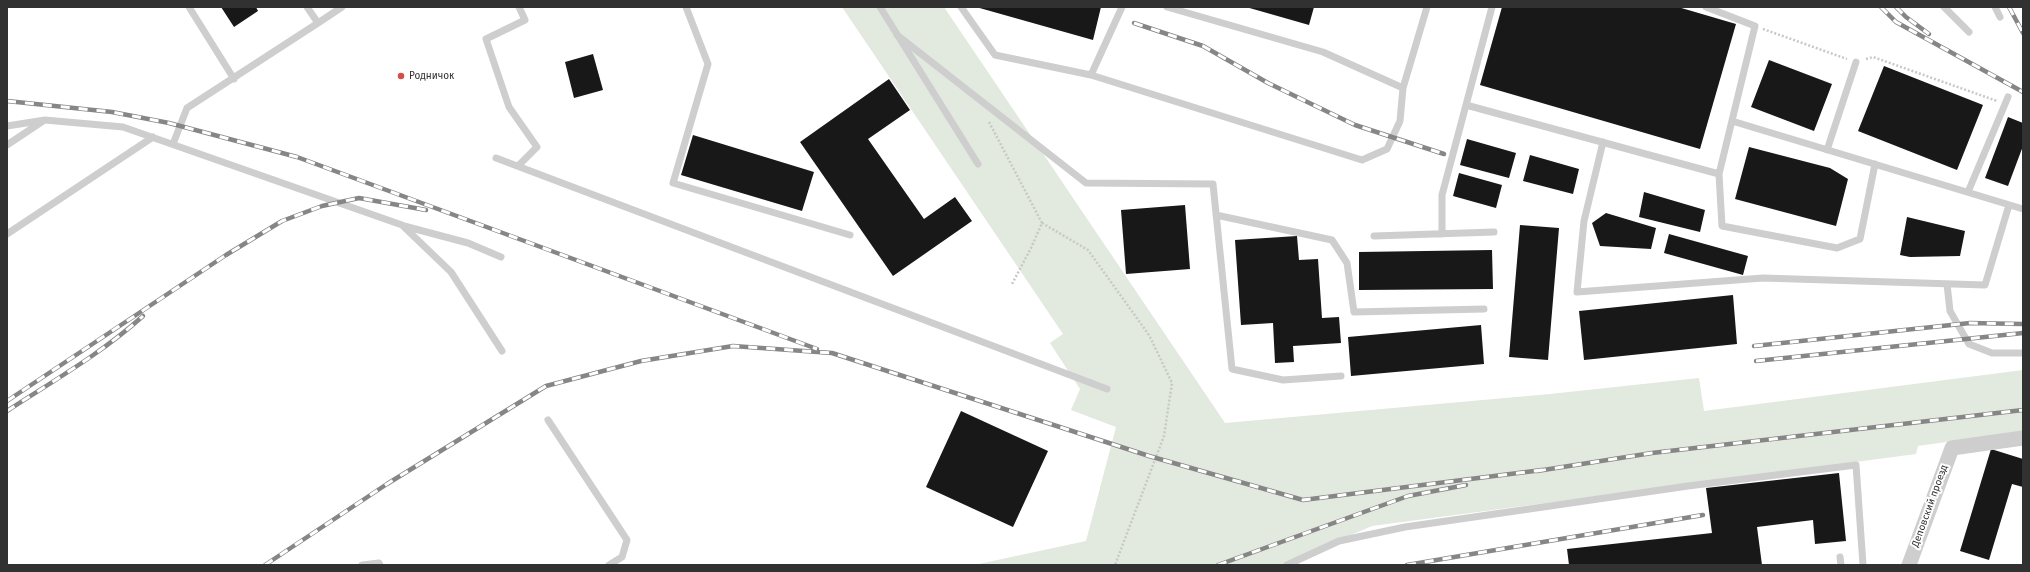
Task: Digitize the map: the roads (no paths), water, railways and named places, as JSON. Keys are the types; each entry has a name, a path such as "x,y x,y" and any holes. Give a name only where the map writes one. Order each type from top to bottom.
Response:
{"street":[{"name":"Деповский проезд","path":"1909,565 1952,448 2023,438"}],"lane":[{"path":"189,7 234,79"},
{"path":"307,7 318,23"},
{"path":"173,144 187,108 234,79 342,7"},
{"path":"518,166 537,146 509,107 486,39 524,20 519,7"},
{"path":"686,7 708,64 673,182 850,235"},
{"path":"880,7 978,164"},
{"path":"961,7 995,55 1091,75 1362,160 1387,149 1400,121 1403,88 1427,7"},
{"path":"1091,75 1122,7"},
{"path":"1167,7 1323,52 1403,88"},
{"path":"1442,234 1442,195 1492,7"},
{"path":"1706,7 1755,26 1720,174 1722,226 1837,248 1860,239 1875,164"},
{"path":"1944,7 1969,32"},
{"path":"1995,7 2000,17"},
{"path":"897,35 1086,183 1213,184 1232,369 1282,380 1341,376"},
{"path":"1827,150 1856,62"},
{"path":"1968,192 2006,100"},
{"path":"1466,105 1720,174"},
{"path":"7,126 45,120 123,127 402,226 468,243 501,257"},
{"path":"7,146 45,120"},
{"path":"1732,121 2023,209"},
{"path":"7,234 153,137"},
{"path":"1604,142 1584,221 1577,292 1763,278 1985,285 2009,205"},
{"path":"496,158 1107,389"},
{"path":"1216,215 1332,240 1347,263 1354,312 1484,309"},
{"path":"402,226 451,272 502,351"},
{"path":"1374,236 1494,232"},
{"path":"1947,284 1950,311 1969,344 1992,352 2023,353"},
{"path":"548,420 627,540 622,557 609,565"},
{"path":"1287,565 1338,541 1405,527 1688,486 1856,466 1863,565"},
{"path":"1840,557 1840,565"},
{"path":"362,565 379,563 380,565"}],"railway":[{"path":"1881,7 1896,22 2023,92"},
{"path":"1896,7 1906,17 1929,34"},
{"path":"2009,7 2023,33"},
{"path":"1134,23 1203,46 1268,83 1355,125 1444,154"},
{"path":"7,101 112,112 169,123 297,157 817,349"},
{"path":"7,401 226,255 282,221 322,206 359,198 426,210"},
{"path":"7,411 94,354 143,316"},
{"path":"1754,346 1970,323 2023,324"},
{"path":"1756,361 2023,333"},
{"path":"265,565 387,484 546,386 641,361 733,346 832,353 1149,456 1303,500 1542,470"},
{"path":"1537,471 1652,453 2023,410"},
{"path":"1218,565 1408,496 1466,485"},
{"path":"1407,565 1703,515"}],"place":[{"name":"Родничок","path":"401,76"}]}
